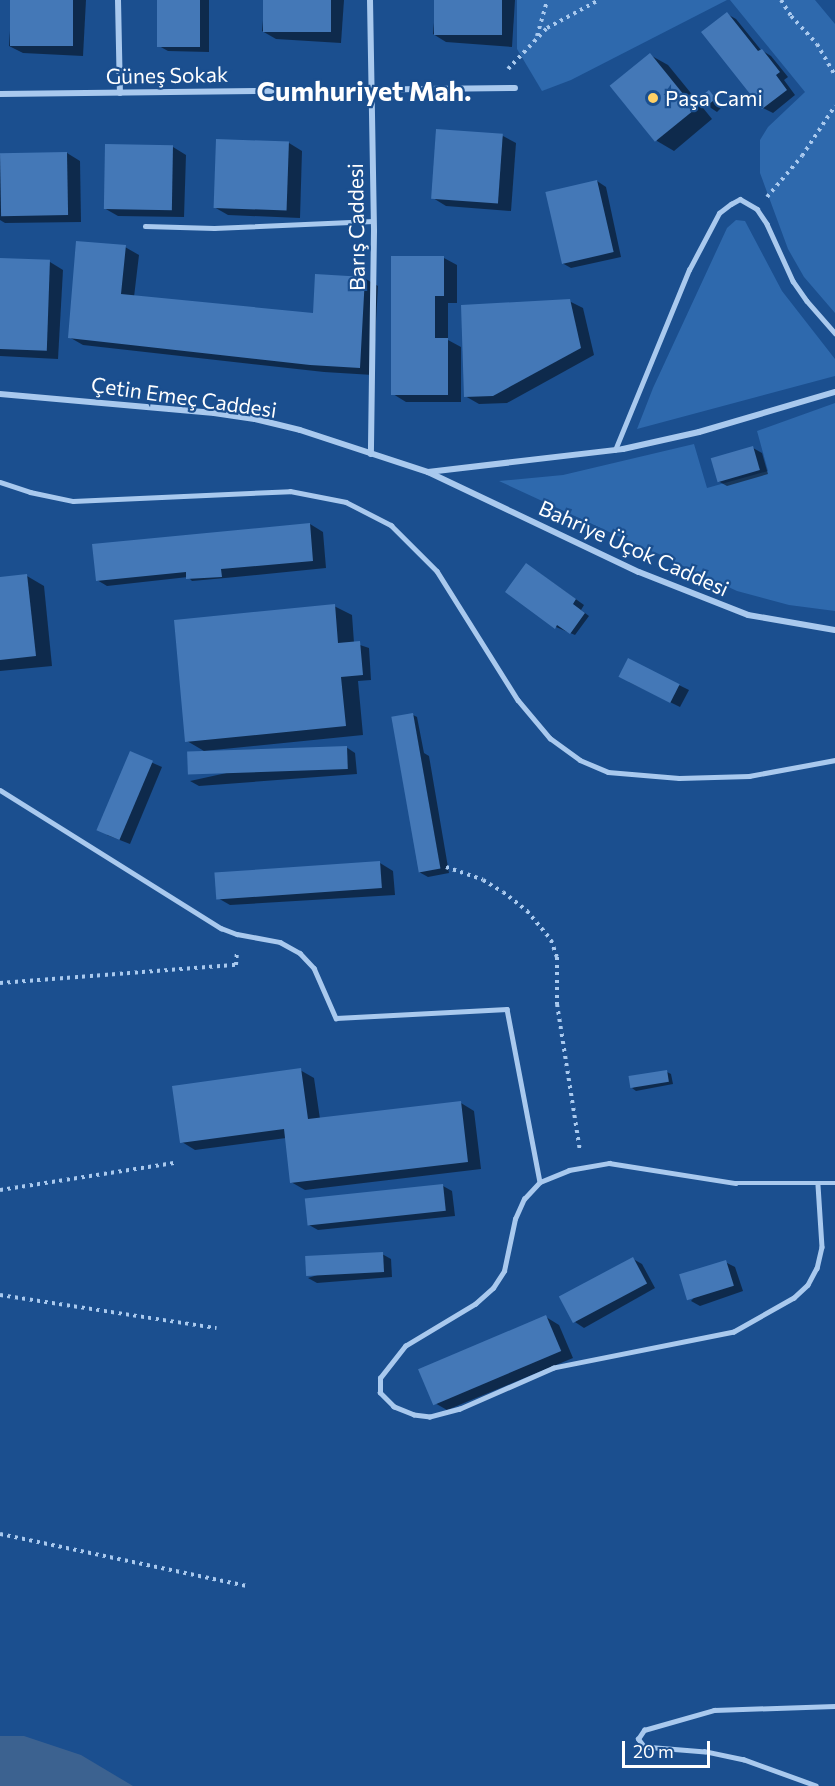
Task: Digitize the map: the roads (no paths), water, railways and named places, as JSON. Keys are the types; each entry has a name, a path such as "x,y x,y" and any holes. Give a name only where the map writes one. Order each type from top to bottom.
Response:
{"street":[{"path":"118,0 120,93"},
{"name":"Barış Caddesi","path":"370,0 373,221 371,454"},
{"name":"Güneş Sokak","path":"0,94 515,88"},
{"path":"428,472 615,450 699,432 835,392"},
{"name":"Çetin Emeç Caddesi","path":"0,394 85,400 255,419 428,472"},
{"name":"Bahriye Üçok Caddesi","path":"428,472 639,572 748,615 835,630"}],"lane":[{"path":"615,450 706,235 719,213 730,204 740,199 757,209 767,224 793,281 835,333"},
{"path":"145,226 214,228 373,221"},
{"path":"0,482 30,492 73,501 290,491 346,502 391,525 437,571 518,700 550,738 580,760 608,772 680,778 748,776 835,760"},
{"path":"0,790 221,928 237,934 280,942 300,953 314,968 336,1018 507,1010 540,1182"},
{"path":"818,1185 822,1247 817,1268 807,1285 794,1298 734,1332 554,1368 460,1409 430,1417 394,1407 380,1394 380,1378 405,1346 475,1304 493,1288 504,1272 515,1219 524,1198 540,1182 582,1167 609,1163 735,1183 818,1185 835,1183"},
{"path":"816,1786 744,1760 705,1752 644,1747 638,1739 644,1730 714,1710 835,1706"}],"place":[{"name":"Paşa Cami","path":"653,98"}],"district":[{"name":"Cumhuriyet Mah.","path":"364,91"}]}
